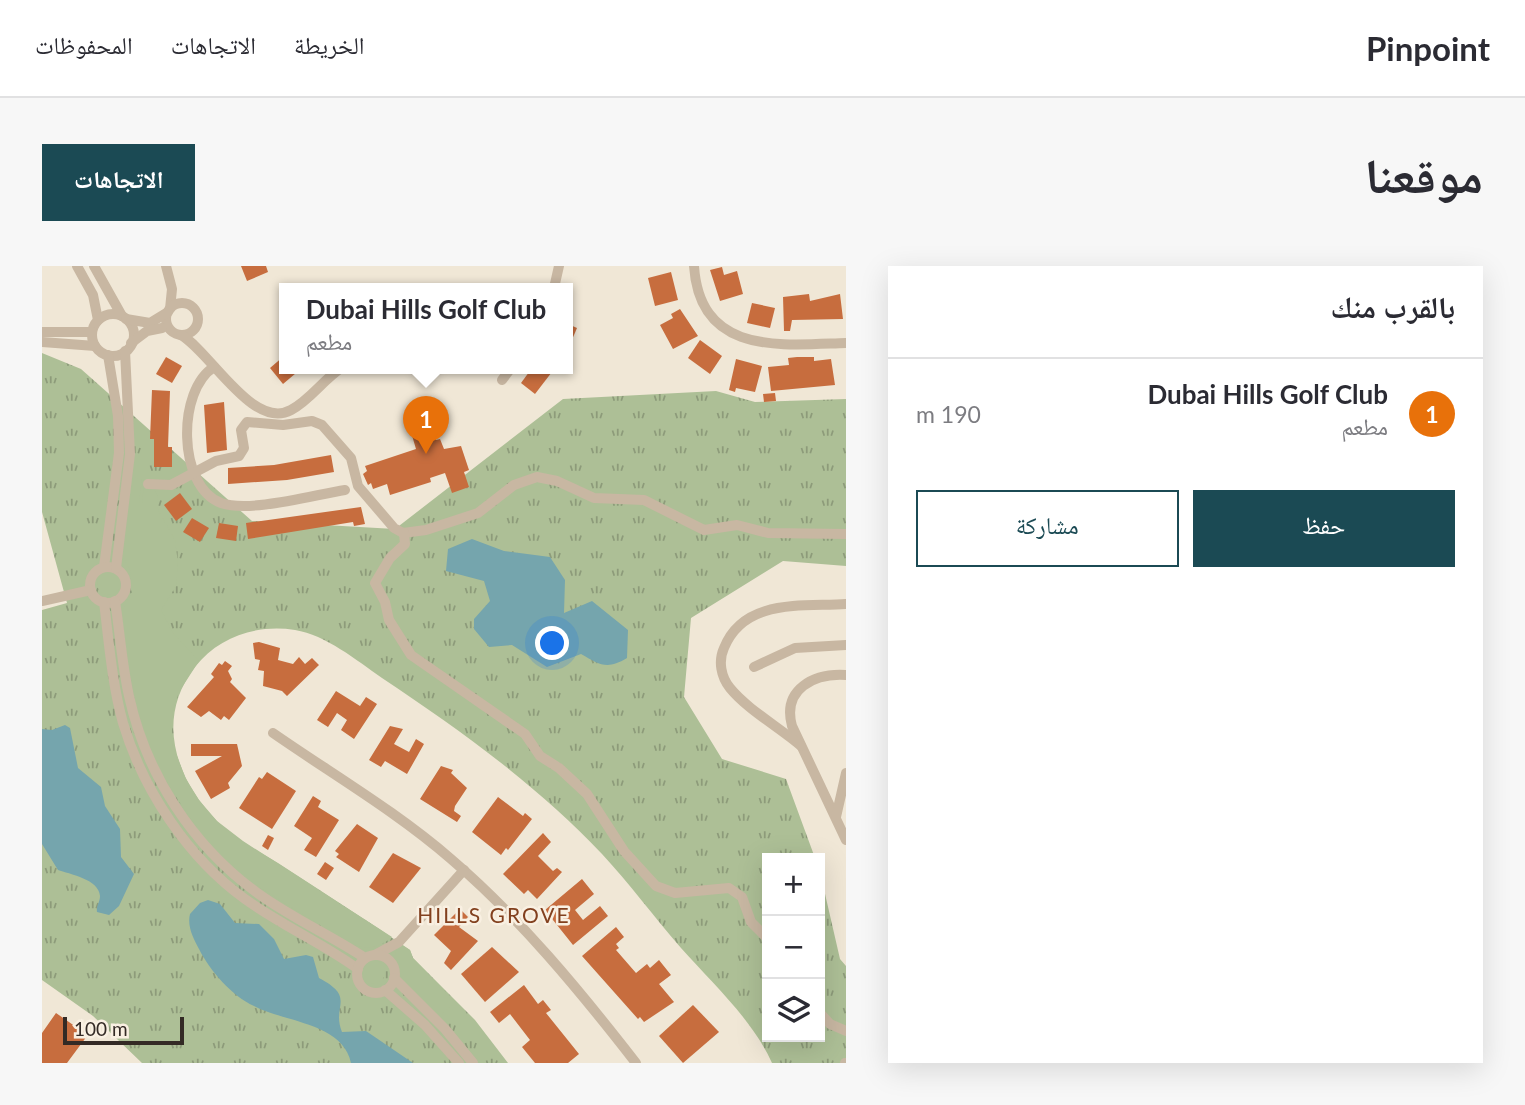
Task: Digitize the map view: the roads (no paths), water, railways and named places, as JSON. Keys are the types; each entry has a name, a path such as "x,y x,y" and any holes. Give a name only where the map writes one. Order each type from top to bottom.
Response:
{"street":[{"path":"77,266 93,295 98,320"},
{"path":"94,266 133,330 128,347 130,454 110,568"},
{"path":"166,266 172,289 167,321 176,332 200,349 214,367 251,401 263,411 281,419"},
{"path":"694,266 698,290 710,313 739,337 776,345 846,343"},
{"path":"172,289 198,316 194,329 200,349"},
{"path":"95,346 92,332 98,320 109,314 146,324 158,320 185,303"},
{"path":"108,355 128,347 152,329 176,332 194,329"},
{"path":"42,332 92,332"},
{"path":"42,342 95,346 108,355 118,416 110,568"},
{"path":"214,367 198,381 188,408 194,473 207,494 233,506 345,490"},
{"path":"251,401 280,407 312,390 333,374"},
{"path":"502,380 506,374"},
{"path":"281,419 312,390"},
{"path":"148,484 171,485 212,463 242,454 244,445 241,430 245,423 281,419 312,421 324,427 351,458 358,486 394,528 404,533 478,513 521,481 537,477 550,479 594,498 638,499 704,530 737,526 768,533 846,534"},
{"path":"404,533 406,540 403,548 390,558 374,583 385,602 389,620 411,655 525,734 540,756 559,768 587,794 624,851 656,886 675,893 729,888 742,897 751,922 762,933"},
{"path":"91,590 94,574 110,568"},
{"path":"109,602 122,596 126,583 110,568"},
{"path":"42,601 91,590 109,602 136,724 160,782 185,822 216,858 243,883 370,957 388,960 394,974 473,1063"},
{"path":"109,602 112,669 123,721 140,767 170,819 202,861 244,898 358,969"},
{"path":"801,746 728,686 721,668 723,650 740,624 761,611 846,604"},
{"path":"754,667 795,648 846,645"},
{"path":"846,675 820,677 794,694 790,719 846,840"},
{"path":"273,733 433,844 464,870 549,958 636,1063"},
{"path":"836,817 845,777"},
{"path":"399,942 394,974 385,990 377,992 365,989 359,982 358,969 370,957 399,942 464,870"},
{"path":"385,990 425,1026 459,1063"},
{"path":"825,1018 830,1024 846,1031"}],"water":[{"path":"472,539 504,551 550,557 565,580 564,613 592,601 628,630 627,658 604,665 581,654 547,667 512,645 489,647 474,629 474,619 490,601 484,581 446,571 448,549"},
{"path":"65,725 70,728 78,768 101,787 105,806 120,829 121,857 134,874 119,906 109,915 97,912 100,896 95,885 58,870 42,844 42,729 52,730"},
{"path":"208,900 220,904 235,923 259,924 274,939 284,959 306,955 313,957 319,978 337,991 340,997 339,1023 342,1032 366,1031 413,1063 351,1063 346,1050 337,1039 311,1026 254,1006 238,996 209,966 191,932 190,914 200,903"}],"place":[{"name":"Dubai Hills Golf Club","path":"426,454"}],"district":[{"name":"HILLS GROVE","path":"494,914"}]}
